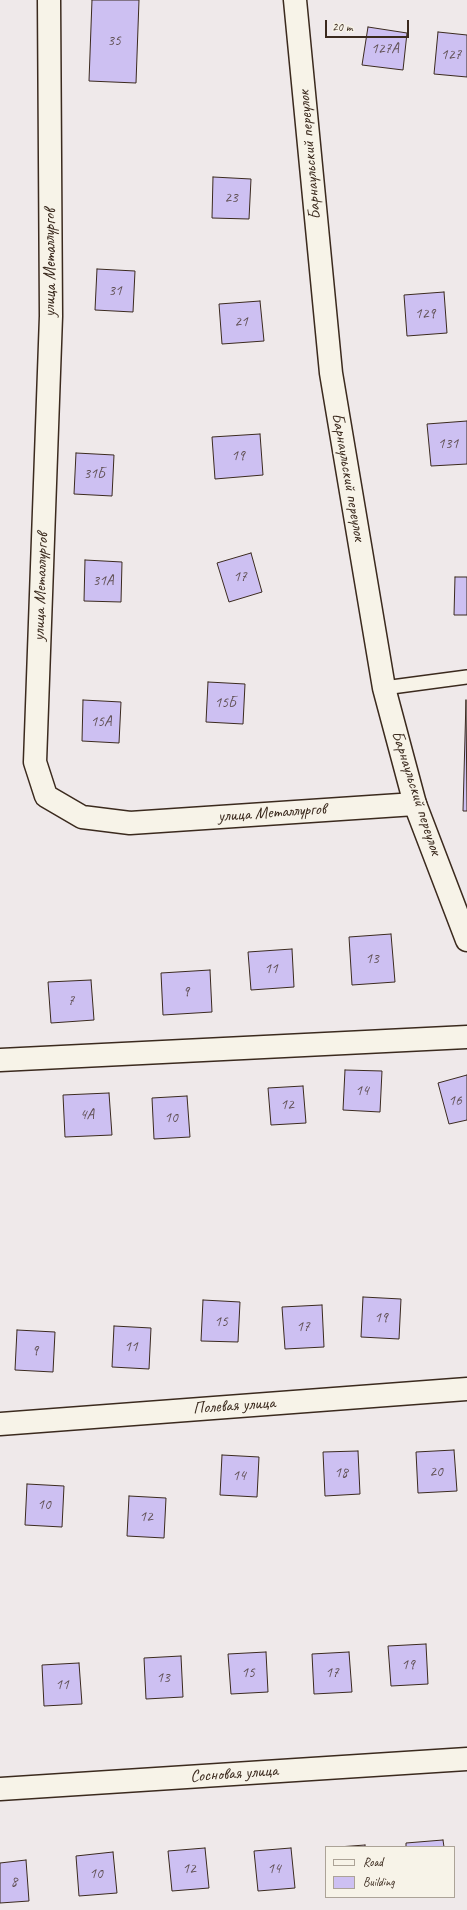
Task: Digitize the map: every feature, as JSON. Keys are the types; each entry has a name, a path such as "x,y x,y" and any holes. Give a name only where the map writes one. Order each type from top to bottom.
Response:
{"street":[{"name":"улица Металлургов","path":"49,0 51,316 35,762 46,796 82,817 130,823 415,804"},
{"name":"Барнаульский переулок","path":"295,0 331,373 384,688 415,804 467,940"},
{"path":"0,1060 467,1036"},
{"name":"Полевая улица","path":"0,1424 467,1389"},
{"name":"Сосновая улица","path":"0,1789 467,1759"}],"lane":[{"path":"384,688 467,677"}],"building":[{"path":"92,0 139,0 136,83 89,81"},
{"path":"368,27 407,33 403,70 362,65"},
{"path":"438,32 467,35 467,77 434,74"},
{"path":"213,177 251,179 249,219 212,218"},
{"path":"97,269 135,271 133,312 95,310"},
{"path":"444,292 447,333 407,336 404,295"},
{"path":"260,301 264,341 222,344 219,304"},
{"path":"467,421 467,464 431,466 427,424"},
{"path":"260,434 263,475 215,479 212,437"},
{"path":"76,453 114,455 112,496 74,494"},
{"path":"251,553 262,592 229,602 217,563"},
{"path":"85,560 122,562 121,602 84,601"},
{"path":"455,577 467,577 467,615 454,615"},
{"path":"208,682 245,684 243,724 206,722"},
{"path":"83,700 121,702 119,743 82,741"},
{"path":"466,700 467,811 463,811"},
{"path":"391,934 395,982 352,985 349,937"},
{"path":"292,949 294,987 251,990 248,952"},
{"path":"210,970 212,1012 163,1015 161,973"},
{"path":"91,980 94,1020 51,1023 48,982"},
{"path":"345,1070 382,1071 380,1112 343,1110"},
{"path":"467,1075 467,1120 449,1124 438,1083"},
{"path":"303,1086 306,1123 271,1125 268,1088"},
{"path":"109,1093 112,1135 65,1137 63,1095"},
{"path":"187,1096 190,1137 154,1139 152,1098"},
{"path":"363,1297 401,1299 399,1339 361,1337"},
{"path":"203,1300 240,1302 238,1342 201,1341"},
{"path":"322,1305 324,1347 285,1349 282,1307"},
{"path":"114,1326 151,1328 149,1369 112,1367"},
{"path":"17,1330 55,1332 53,1372 15,1370"},
{"path":"454,1450 457,1491 418,1493 416,1452"},
{"path":"358,1451 360,1494 325,1496 323,1452"},
{"path":"222,1455 259,1457 257,1497 220,1495"},
{"path":"27,1484 64,1486 62,1527 25,1525"},
{"path":"129,1496 166,1498 164,1538 127,1536"},
{"path":"426,1644 428,1684 391,1686 388,1646"},
{"path":"266,1652 268,1692 231,1694 228,1654"},
{"path":"349,1652 352,1692 314,1694 312,1654"},
{"path":"181,1656 183,1697 146,1699 144,1658"},
{"path":"79,1663 82,1704 44,1706 42,1665"},
{"path":"443,1840 444,1846 406,1846 406,1843"},
{"path":"205,1848 209,1888 172,1891 168,1851"},
{"path":"291,1848 295,1888 258,1891 254,1851"},
{"path":"113,1852 117,1893 79,1896 76,1856"},
{"path":"26,1860 29,1901 0,1903 0,1863"}]}
